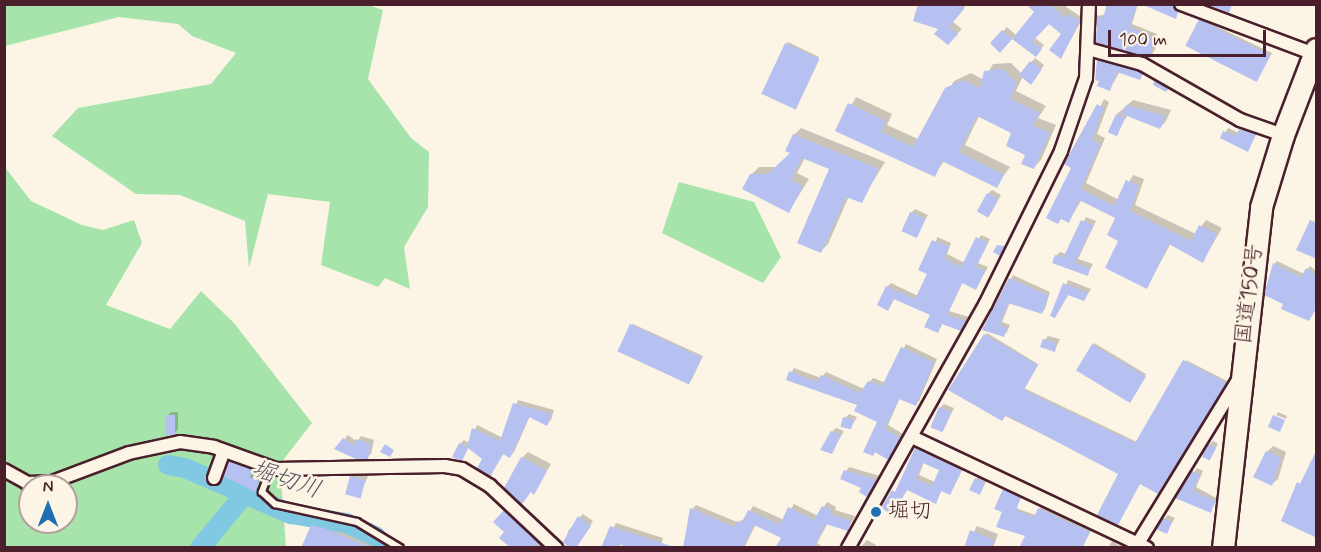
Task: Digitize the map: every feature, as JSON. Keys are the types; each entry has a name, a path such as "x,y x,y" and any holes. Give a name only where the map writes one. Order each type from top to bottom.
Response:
{"highway":[{"name":"国道150号","path":"1223,548 1261,207 1283,135 1315,52"}],"street":[{"path":"848,548 985,305 1061,151 1086,78 1089,4"},
{"path":"1181,4 1315,52"},
{"path":"1088,49 1142,64 1240,120 1283,135"},
{"path":"912,436 1140,546 1241,375"},
{"path":"4,470 27,483 52,482 166,444 189,443 224,451 271,467 445,465 462,469 490,486 556,548"},
{"path":"214,478 224,451"}],"lane":[{"path":"271,467 262,492 275,504 357,522 400,548"}],"green space":[{"path":"366,4 383,10 368,79 411,138 429,152 428,207 404,247 410,289 385,278 378,287 321,265 330,202 268,194 249,268 245,221 180,195 136,194 52,136 78,108 211,84 236,53 192,36 178,24 119,17 5,46 5,5"},
{"path":"4,166 31,201 82,225 103,230 134,220 142,243 106,305 170,329 201,291 234,323 312,423 280,464 286,547 5,547"},
{"path":"679,182 754,202 781,257 763,283 662,233"}],"building":[{"path":"918,4 960,4 964,9 949,27 958,34 948,45 934,34 938,29 913,21"},
{"path":"1026,4 1049,4 1066,18 1068,14 1080,21 1061,59 1049,50 1061,34 1049,24 1032,42 1042,49 1036,57 1012,39 1034,12"},
{"path":"1107,4 1137,4 1130,27 1154,38 1150,59 1096,43 1097,15 1103,18"},
{"path":"1141,4 1172,4 1178,12 1176,19"},
{"path":"1206,4 1232,4 1229,13"},
{"path":"1199,19 1270,55 1257,82 1185,46"},
{"path":"1002,30 1012,39 1000,53 990,43"},
{"path":"785,43 819,59 796,110 761,94"},
{"path":"1097,60 1143,74 1140,80 1117,72 1110,91 1097,86 1099,81 1095,80"},
{"path":"1030,61 1042,69 1031,85 1019,75"},
{"path":"1003,69 1017,83 1010,99 1040,113 1032,125 1050,133 1034,169 1021,164 1025,155 1006,146 1011,133 977,116 959,152 1004,175 997,188 942,161 935,177 835,131 848,103 886,121 881,132 913,147 945,88 963,80 980,88 984,71"},
{"path":"1154,81 1168,89 1166,92 1153,85"},
{"path":"1097,104 1104,108 1092,140 1100,144 1081,189 1114,206 1126,180 1139,186 1130,211 1191,241 1199,225 1217,234 1203,263 1169,244 1147,289 1105,268 1118,241 1107,235 1115,218 1079,200 1069,223 1061,219 1058,224 1046,218 1071,168 1064,164"},
{"path":"1126,105 1166,116 1160,129 1122,114"},
{"path":"1116,114 1125,118 1117,136 1108,132"},
{"path":"1239,129 1256,134 1248,152 1220,138 1223,131 1236,136"},
{"path":"793,134 879,169 862,203 846,197 821,253 797,243 829,169 802,158 791,180 803,186 789,213 742,189 750,174 768,174 790,153 785,151"},
{"path":"987,193 998,199 988,218 977,211"},
{"path":"910,212 926,219 917,238 901,231"},
{"path":"1081,220 1093,225 1075,263 1090,268 1088,276 1052,263 1055,255 1063,258"},
{"path":"1310,220 1317,223 1317,259 1296,250"},
{"path":"976,237 988,243 976,267 985,271 976,290 962,283 947,315 966,321 961,331 942,324 938,333 924,327 930,315 894,299 888,311 877,305 886,286 915,299 927,274 918,270 932,240 949,247 944,258 961,267"},
{"path":"997,245 1005,246 1000,256 993,252"},
{"path":"1273,263 1301,277 1306,268 1317,276 1317,307 1309,321 1281,309 1283,304 1264,295"},
{"path":"1009,278 1048,295 1042,314 1008,303 1000,325 1007,328 1004,337 982,330"},
{"path":"1063,283 1088,293 1084,301 1068,295 1055,318 1050,316"},
{"path":"630,324 702,357 689,385 617,351"},
{"path":"984,334 1038,365 1024,390 1135,443 1183,360 1227,383 1158,494 1140,484 1118,525 1097,515 1118,474 1006,415 1002,421 948,390"},
{"path":"1043,339 1057,343 1055,352 1040,347"},
{"path":"1092,344 1146,376 1130,403 1076,371"},
{"path":"901,347 934,362 916,406 899,399 885,429 900,438 888,460 875,452 873,456 863,452 877,422 854,411 857,405 786,380 789,371 817,382 821,375 860,393 868,381 882,386"},
{"path":"513,403 552,414 547,426 529,417 510,458 503,454 490,477 477,468 482,459 468,448 462,461 452,457 459,443 467,447 472,428 500,441"},
{"path":"939,407 951,412 942,432 930,427"},
{"path":"166,415 175,415 175,435 166,435"},
{"path":"1273,415 1285,420 1280,432 1268,427"},
{"path":"843,417 854,420 851,430 840,427"},
{"path":"831,431 841,435 832,454 820,450"},
{"path":"343,438 354,446 356,439 371,444 368,459 356,459 334,449"},
{"path":"385,444 394,450 390,457 380,452"},
{"path":"1208,444 1216,448 1210,461 1202,456"},
{"path":"915,448 962,470 950,495 941,491 936,504 907,490 892,515 881,508 892,490 895,492","holes":["923,463 939,470 932,486 916,479"]},
{"path":"1317,449 1317,538 1281,521 1297,482 1300,484"},
{"path":"1266,451 1281,458 1272,486 1253,477"},
{"path":"521,457 547,471 534,495 531,492 522,504 504,488"},
{"path":"229,461 253,470 250,477 259,481 255,492 224,476"},
{"path":"844,470 877,480 867,497 859,492 861,488 840,479"},
{"path":"1192,471 1200,475 1193,491 1215,501 1211,513 1175,498"},
{"path":"350,476 365,480 361,498 345,494"},
{"path":"975,478 985,482 980,495 969,490"},
{"path":"1003,489 1021,497 1016,510 1034,517 1038,508 1090,532 1082,548 1019,548 1025,536 996,527 1002,512 994,509"},
{"path":"822,506 833,511 831,514 851,521 848,531 826,524 814,548 775,548 781,538 754,525 743,548 683,548 690,508 734,527 736,521 741,524 748,510 780,525 788,507 814,520"},
{"path":"504,510 539,543 536,548 511,548 499,538 504,532 493,522"},
{"path":"578,516 591,526 576,548 571,548 563,542"},
{"path":"1163,518 1172,522 1167,534 1156,529"},
{"path":"311,525 324,528 373,548 301,548"},
{"path":"610,526 671,546 670,548 629,548 619,544 617,548 601,548"},
{"path":"970,530 994,540 991,548 964,548"}],"waterway":[{"name":"堀切川","path":"168,465 185,468 291,514 346,523 375,536 385,548"},
{"path":"200,548 244,495"}],"place":[{"name":"堀切","path":"876,512"}]}
